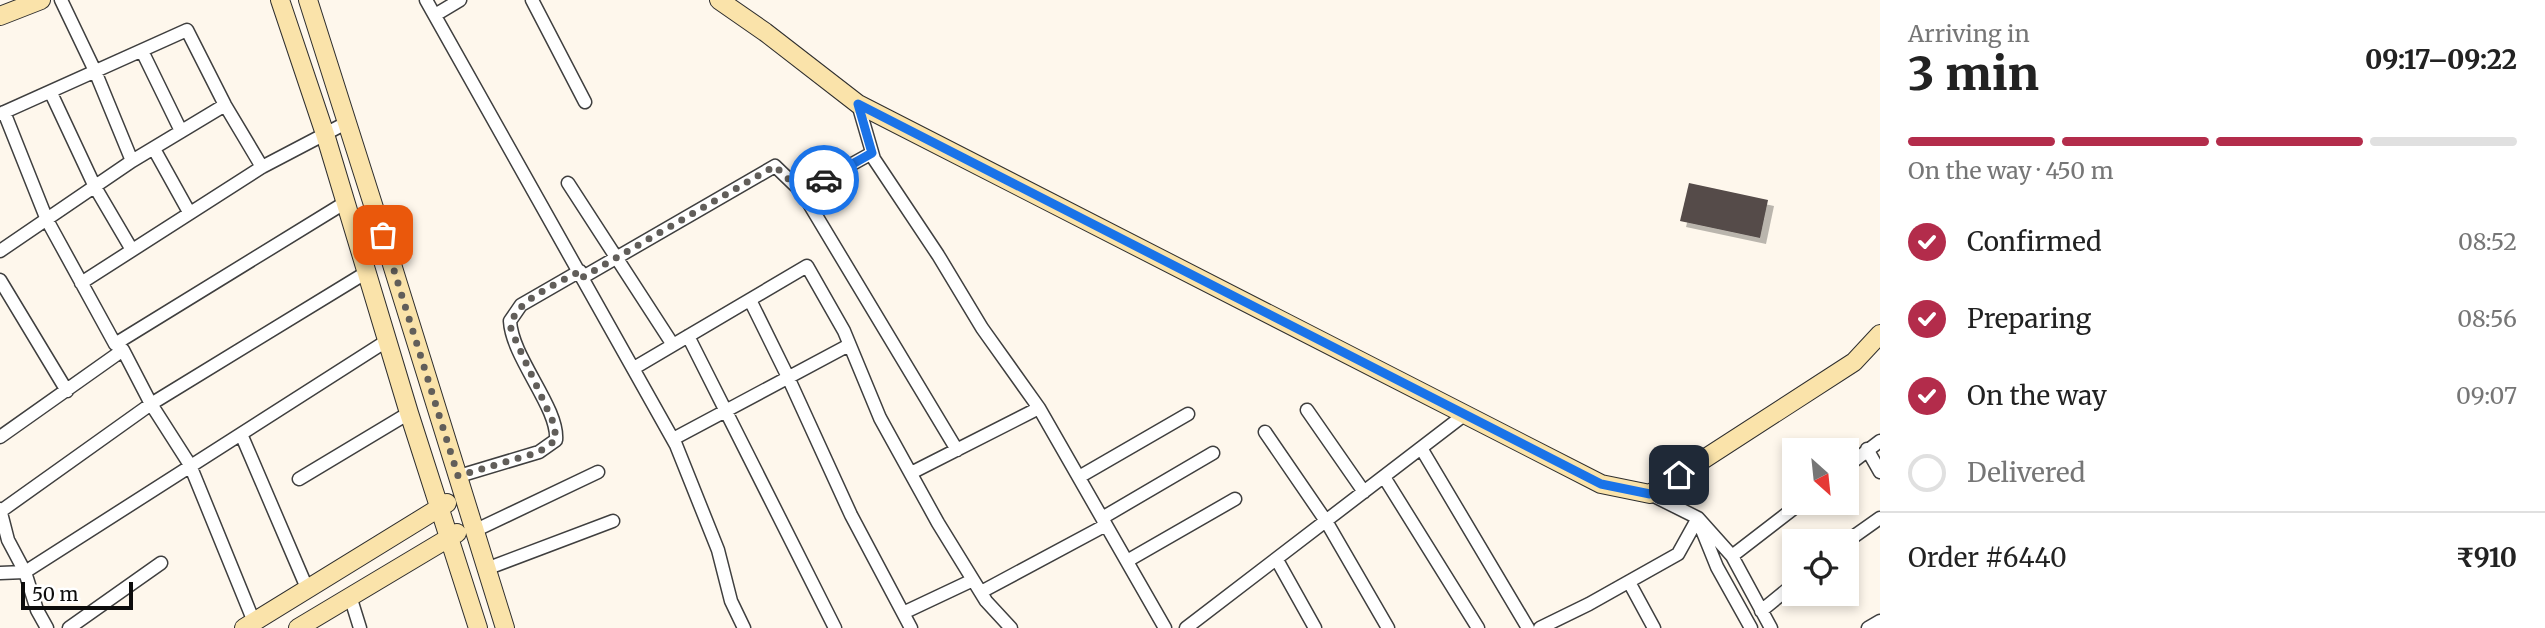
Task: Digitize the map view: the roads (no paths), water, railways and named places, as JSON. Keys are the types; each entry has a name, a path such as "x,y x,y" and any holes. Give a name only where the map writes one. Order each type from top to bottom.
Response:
{"street":[{"path":"0,16 41,0"},
{"path":"61,0 95,71 132,161"},
{"path":"280,0 325,134 409,413 478,628"},
{"path":"308,0 505,628"},
{"path":"426,0 673,439 718,550 731,601 744,628"},
{"path":"435,15 460,0"},
{"path":"532,0 585,102"},
{"path":"719,0 858,104 1601,484 1650,494 1698,518 1732,556 1771,628"},
{"path":"262,167 225,105 187,30 2,113 47,220 151,404 190,465 249,625 440,508 461,485 539,452 556,440 554,424 515,342 510,321 521,305 617,258 775,166 802,192 957,450"},
{"path":"142,51 181,131"},
{"path":"51,93 94,187 132,250"},
{"path":"858,104 874,159 939,255 982,328 1039,408 1165,628"},
{"path":"0,251 132,161 225,105"},
{"path":"81,283 262,167 346,123"},
{"path":"154,149 190,212"},
{"path":"802,192 872,153"},
{"path":"568,183 673,345"},
{"path":"0,437 67,391 119,347 346,202"},
{"path":"634,368 807,267 849,345 880,418 911,473 973,580 1011,628"},
{"path":"47,628 37,610 25,572 8,540 0,510 151,404 367,272"},
{"path":"0,280 67,391"},
{"path":"750,300 789,378 851,515 911,628"},
{"path":"1650,494 1854,362 1880,334"},
{"path":"688,336 835,628"},
{"path":"0,573 25,572 388,340"},
{"path":"673,439 849,345"},
{"path":"911,473 1039,408"},
{"path":"1307,410 1364,492"},
{"path":"299,479 409,413"},
{"path":"1079,477 1188,414"},
{"path":"1186,628 1201,624 1278,559 1464,415"},
{"path":"1265,432 1326,522 1388,628"},
{"path":"241,434 307,589"},
{"path":"1859,456 1880,441"},
{"path":"1421,448 1528,628"},
{"path":"1867,449 1880,472"},
{"path":"981,592 1104,522 1213,453"},
{"path":"298,628 449,537 598,472"},
{"path":"1384,477 1478,628"},
{"path":"1127,561 1236,499"},
{"path":"1732,556 1785,515"},
{"path":"1540,628 1678,554 1698,518"},
{"path":"1698,518 1717,567 1751,628"},
{"path":"1859,533 1880,518"},
{"path":"486,569 613,522"},
{"path":"1278,559 1315,628"},
{"path":"69,628 160,562"},
{"path":"903,613 973,580"},
{"path":"1629,582 1654,628"},
{"path":"1761,611 1782,594"},
{"path":"350,596 360,628"},
{"path":"1868,628 1880,621"}]}
